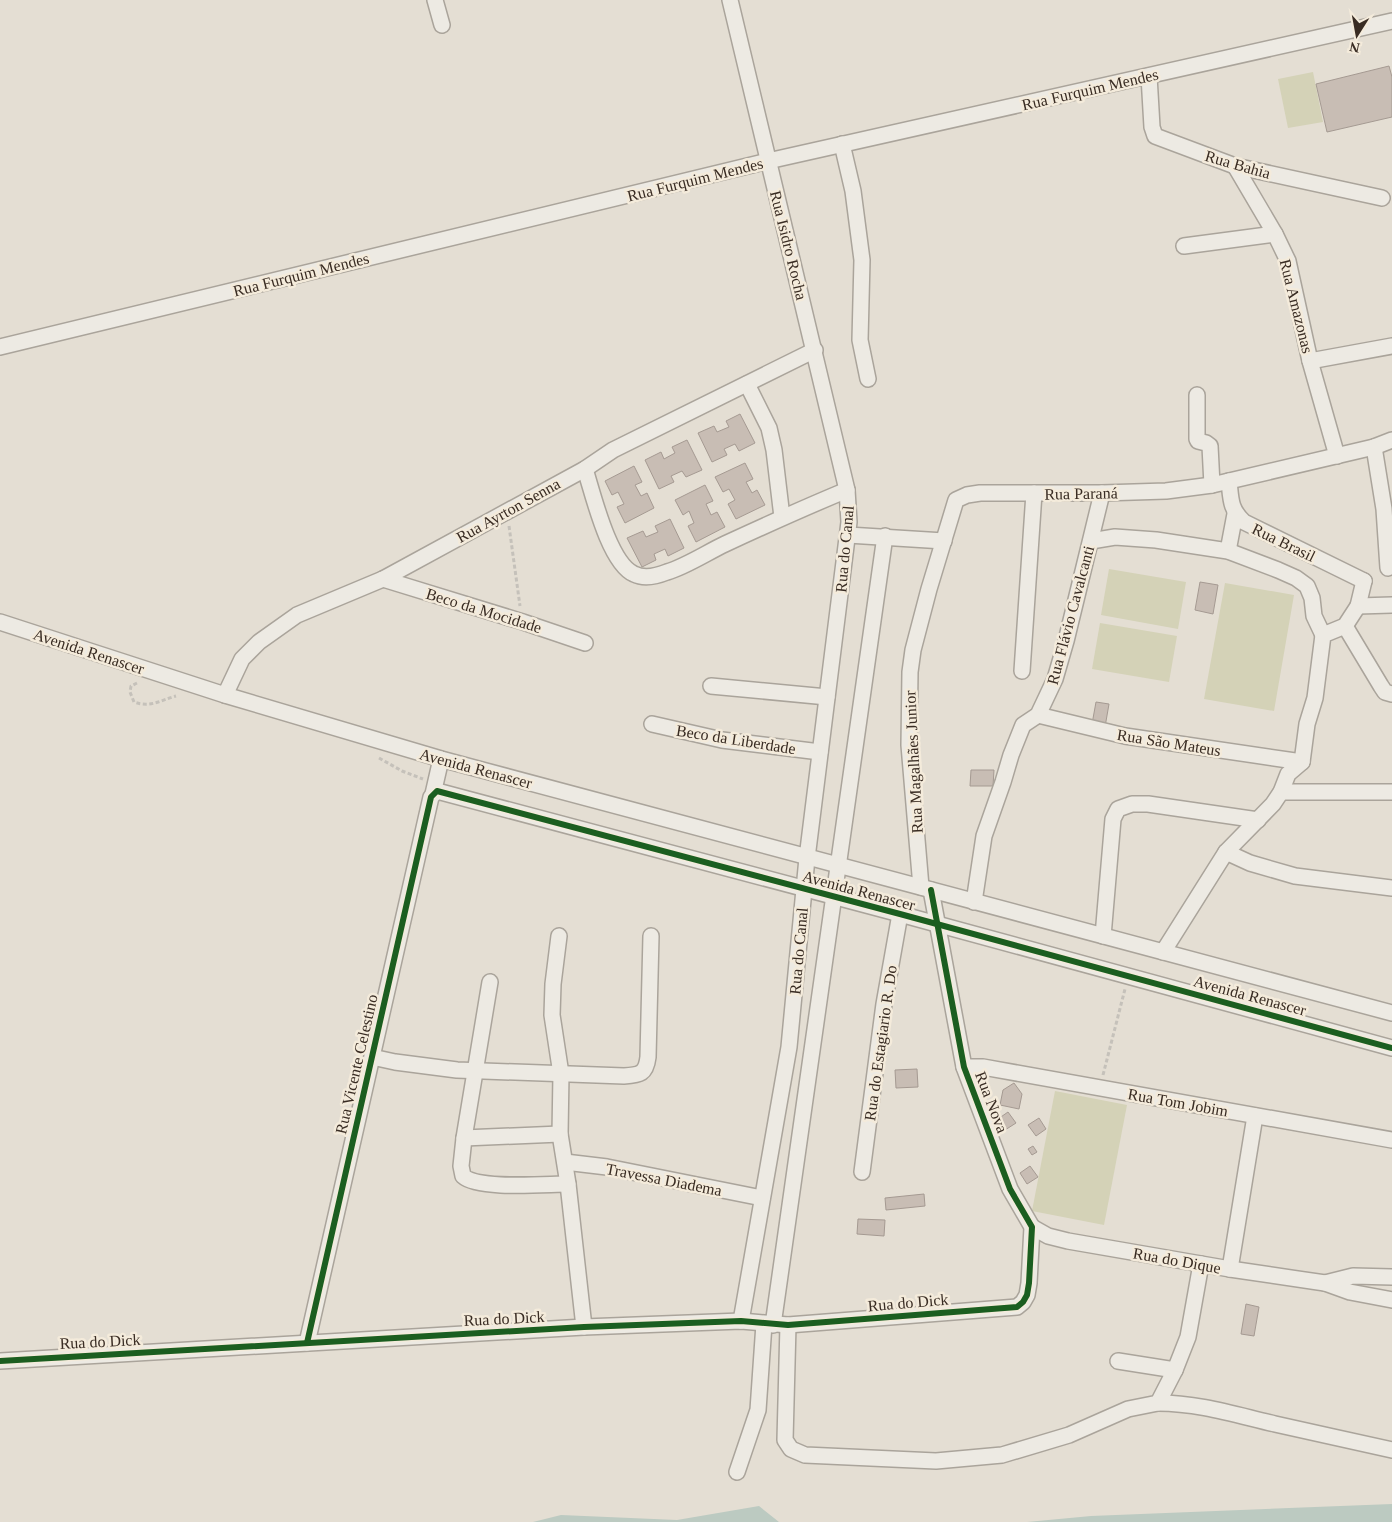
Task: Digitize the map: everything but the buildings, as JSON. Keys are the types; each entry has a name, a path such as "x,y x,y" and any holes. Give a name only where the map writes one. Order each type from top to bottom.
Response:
{"street":[{"path":"435,0 442,25"},
{"name":"Rua Isidro Rocha","path":"730,0 847,490"},
{"name":"Rua Furquim Mendes","path":"0,348 768,161 1392,21"},
{"name":"Rua Bahia","path":"1148,76 1152,127 1155,136 1235,166 1382,198"},
{"path":"842,144 853,191 862,260 860,340 868,379"},
{"name":"Rua Amazonas","path":"1235,166 1275,234 1288,261 1310,361 1336,456"},
{"path":"1184,246 1275,234"},
{"path":"1310,361 1392,346"},
{"name":"Rua Ayrton Senna","path":"226,695 242,659 276,628 297,614 383,579 585,469 613,450 815,350"},
{"path":"747,384 768,428 774,450 782,517"},
{"path":"1197,394 1197,439 1210,446 1212,485"},
{"name":"Rua Paraná","path":"948,522 956,500 967,495 980,493 1166,491 1212,485 1374,447 1392,440"},
{"path":"1323,635 1345,626 1358,606 1364,581 1390,567 1384,509 1374,447"},
{"path":"585,469 610,544 623,566 633,574 645,577 669,572 782,517 847,490"},
{"name":"Rua Brasil","path":"1229,481 1232,506 1235,514 1250,526 1364,581"},
{"name":"Rua do Canal","path":"741,1321 789,1047 803,890 848,535 847,490"},
{"path":"1022,672 1034,493"},
{"name":"Rua Flávio Cavalcanti","path":"974,902 984,836 1023,725 1038,715 1055,679 1102,493"},
{"path":"1228,550 1235,514"},
{"name":"Rua Magalhães Junior","path":"926,889 909,745 910,672 913,650 948,522"},
{"path":"848,535 944,541"},
{"path":"738,1472 758,1410 775,1325 814,1050 833,897 885,536"},
{"path":"1090,541 1115,537 1228,550 1278,570 1296,578 1307,586 1312,598 1314,616 1323,635 1315,698 1307,724 1302,762 1288,774 1281,792 1273,804 1226,852 1163,952"},
{"name":"Beco da Mocidade","path":"383,579 585,643"},
{"path":"1358,606 1392,605"},
{"name":"Avenida Renascer","path":"0,622 226,695 441,759 1392,1013"},
{"path":"1345,626 1385,692 1392,694"},
{"path":"711,686 827,697"},
{"name":"Rua São Mateus","path":"1038,715 1125,736 1302,762"},
{"name":"Beco da Liberdade","path":"652,724 722,740 820,752"},
{"name":"Rua Vicente Celestino","path":"307,1343 441,759"},
{"name":"Avenida Renascer","path":"434,793 440,791 1392,1048"},
{"path":"1281,792 1392,792"},
{"path":"1103,936 1113,819 1118,808 1132,804 1148,804 1258,820"},
{"path":"1226,852 1250,863 1295,876 1392,888"},
{"name":"Rua Nova","path":"926,889 936,924 964,1067 1010,1189 1032,1227"},
{"name":"Rua do Estagiario R. Do","path":"862,1172 884,1004 900,914"},
{"path":"558,936 552,1015 560,1074 560,1134 568,1184 584,1327"},
{"path":"372,1057 423,1066 476,1070 624,1076 637,1075 644,1072 648,1057 651,936"},
{"path":"490,982 464,1138 461,1166 463,1176 475,1183 568,1184"},
{"name":"Rua Tom Jobim","path":"964,1067 983,1068 1392,1140"},
{"path":"1230,1269 1255,1116"},
{"path":"464,1138 560,1134"},
{"name":"Travessa Diadema","path":"565,1162 607,1167 762,1198"},
{"name":"Rua do Dick","path":"0,1361 584,1327 741,1321 775,1325 1017,1307 1023,1302 1026,1295 1030,1275 1032,1227"},
{"name":"Rua do Dique","path":"1032,1227 1048,1236 1068,1241 1324,1283 1350,1292 1392,1300"},
{"path":"1158,1403 1175,1370 1188,1337 1201,1264"},
{"name":"Rua do Dique","path":"1324,1283 1353,1276 1392,1277"},
{"path":"775,1325 785,1440 791,1449 804,1455 936,1461 1002,1454 1069,1435 1128,1409 1158,1403 1180,1403 1211,1407 1274,1424 1392,1450"},
{"path":"1118,1361 1175,1370"}],"path":[{"path":"507,511 523,622"},
{"path":"1099,1088 1128,976"}],"shaded area":[{"path":"1313,72 1323,122 1288,128 1278,79"},
{"path":"1109,569 1186,582 1178,629 1101,615"},
{"path":"1225,583 1294,595 1274,711 1204,699"},
{"path":"1100,623 1177,636 1169,682 1092,669"},
{"path":"1055,1091 1127,1105 1104,1225 1032,1211"},
{"path":"1392,1504 1392,1522 1027,1522 1091,1516"},
{"path":"759,1506 779,1522 533,1522 561,1515 677,1520"}],"cycle path":[{"path":"307,1343 431,797 437,791 900,914 1392,1048"},
{"path":"0,1361 584,1327 741,1321 788,1325 1017,1307 1027,1295 1032,1227 1010,1189 964,1067 931,890"}]}
